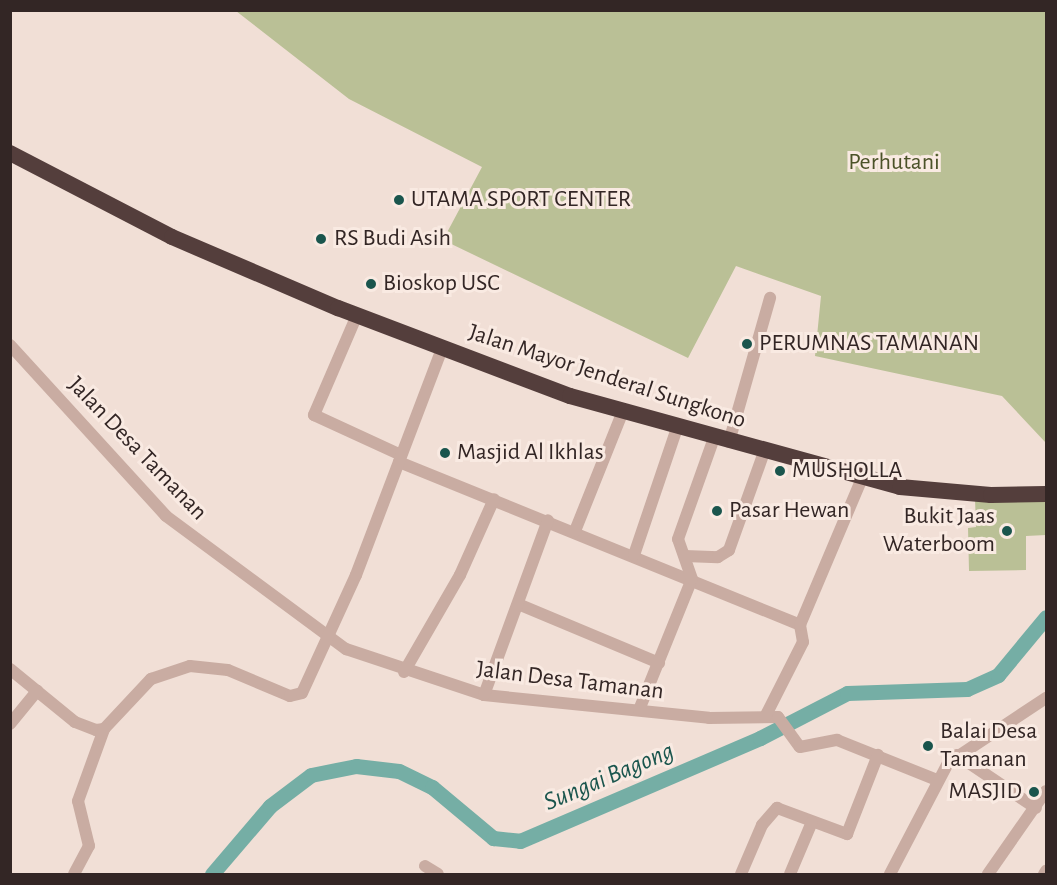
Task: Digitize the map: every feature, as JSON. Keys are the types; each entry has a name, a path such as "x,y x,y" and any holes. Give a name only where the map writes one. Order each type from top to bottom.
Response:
{"highway":[{"name":"Jalan Mayor Jenderal Sungkono","path":"10,153 172,237 357,315 442,349 623,411 862,478 946,492 1047,494"}],"street":[{"path":"639,710 692,579 678,539 721,440 770,298"},
{"path":"357,315 314,415 400,459 800,625"},
{"name":"Jalan Desa Tamanan","path":"10,345 88,434 124,464 183,531 329,637 404,672 484,695 639,710 765,717 786,722 797,745 837,740 937,780"},
{"path":"74,874 89,846 78,801 104,729 151,679 190,666 221,668 299,695 329,637 442,349"},
{"path":"575,531 623,411"},
{"path":"634,555 677,428"},
{"path":"685,556 718,557 729,550 764,452"},
{"path":"765,717 803,642 800,625 862,478"},
{"path":"404,672 460,575 494,499"},
{"path":"484,695 548,520"},
{"path":"518,604 659,663"},
{"path":"10,669 75,722 104,729"},
{"path":"10,724 37,691"},
{"path":"890,874 937,780 957,756 1047,698"},
{"path":"741,874 773,810 785,809 839,834 849,832 878,755"},
{"path":"957,756 1036,808"},
{"path":"988,874 1047,791"},
{"path":"790,874 812,822"},
{"path":"424,866 438,874"}],"green space":[{"name":"Perhutani","path":"236,11 1046,11 1046,443 1002,396 815,356 821,296 736,266 688,358 443,240 482,167 349,99"},
{"name":"Bukit Jaas Waterboom","path":"1046,498 1046,535 1026,536 1026,570 969,571 968,528 976,527 975,499"}],"waterway":[{"name":"Sungai Bagong","path":"212,874 270,806 311,775 356,766 399,771 432,787 493,838 520,841 760,738 847,693 967,689 998,675 1046,617"}],"place":[{"name":"UTAMA SPORT CENTER","path":"399,200"},
{"name":"RS Budi Asih","path":"321,239"},
{"name":"Bioskop USC","path":"371,284"},
{"name":"PERUMNAS TAMANAN","path":"747,344"},
{"name":"Masjid Al Ikhlas","path":"445,453"},
{"name":"MUSHOLLA","path":"780,471"},
{"name":"Pasar Hewan","path":"717,511"},
{"name":"Bukit Jaas Waterboom","path":"1007,531"},
{"name":"Balai Desa Tamanan","path":"928,746"},
{"name":"MASJID","path":"1034,792"}]}
